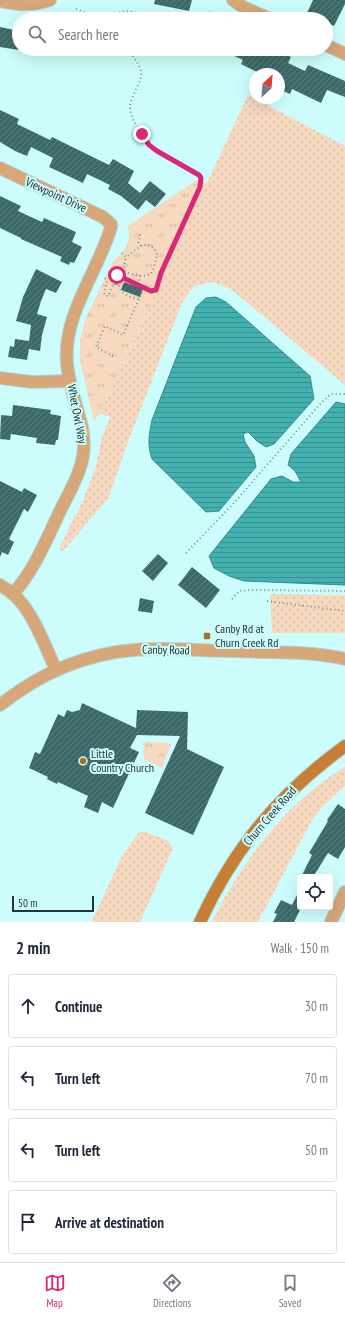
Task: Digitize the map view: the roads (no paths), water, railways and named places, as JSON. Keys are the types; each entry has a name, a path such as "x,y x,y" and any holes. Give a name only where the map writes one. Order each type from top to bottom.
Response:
{"main road":[{"name":"Churn Creek Road","path":"200,922 220,882 260,823 294,787 317,766 345,746"}],"street":[{"path":"0,1 23,5 35,5 50,0"},
{"path":"233,0 254,12"},
{"path":"333,48 345,54"},
{"name":"Viewpoint Drive","path":"0,168 103,217 111,224"},
{"name":"Whet Owl Way","path":"13,594 23,583 36,561 78,475 83,459 84,438 68,372 66,355 70,328 110,231 111,224"},
{"path":"0,378 32,382 70,381"},
{"path":"0,585 13,594 24,606 56,670"},
{"name":"Canby Road","path":"0,705 27,686 56,670 92,658 134,650 314,654 335,656 345,659"},
{"path":"331,922 345,892"}],"water":[{"path":"216,297 226,302 310,376 314,399 274,444 266,447 248,432 243,434 245,442 254,456 256,467 219,511 206,512 152,459 149,449 149,440 152,420 196,307 206,298"},
{"path":"336,402 345,404 345,585 244,581 229,576 214,568 209,556 271,479 282,476 293,482 301,482 295,471 288,465 291,454"}],"place":[{"name":"Canby Rd at Churn Creek Rd","path":"207,636"},
{"name":"Little Country Church","path":"83,761"}]}
